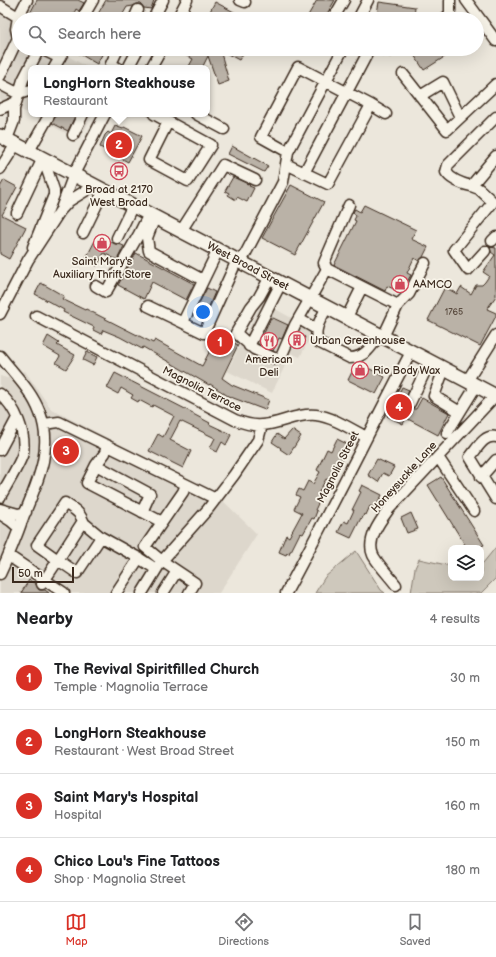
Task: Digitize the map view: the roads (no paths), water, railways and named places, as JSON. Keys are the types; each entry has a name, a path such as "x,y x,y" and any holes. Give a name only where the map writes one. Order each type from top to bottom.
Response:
{"main road":[{"name":"West Broad Street","path":"8,140 496,396"}],"street":[{"path":"21,12 27,0"},
{"path":"86,12 93,0"},
{"path":"157,12 163,0"},
{"path":"181,12 187,0"},
{"path":"337,12 344,0"},
{"path":"362,12 368,0"},
{"path":"450,0 450,12"},
{"path":"466,0 475,12"},
{"path":"0,6 12,13"},
{"path":"484,25 496,41"},
{"path":"0,76 12,51"},
{"path":"31,65 36,56"},
{"path":"56,56 60,58 56,65"},
{"path":"113,65 111,64 115,56"},
{"path":"130,65 134,56"},
{"path":"152,65 157,56"},
{"path":"148,306 204,333 239,261 283,182 288,152 339,56"},
{"path":"304,172 348,93 366,56"},
{"path":"288,152 261,137 298,66 386,114"},
{"path":"0,169 14,121 23,80 28,71"},
{"path":"403,74 447,130 496,84"},
{"path":"420,96 443,82 460,117"},
{"path":"0,84 18,98"},
{"path":"0,109 28,92"},
{"path":"286,164 328,184 371,105"},
{"path":"29,150 48,117"},
{"path":"73,135 82,117"},
{"path":"60,211 74,174 103,117"},
{"path":"159,117 211,145 188,181 149,160 168,122"},
{"path":"202,117 224,129"},
{"path":"485,251 468,270 454,250 495,200 479,189 463,184 448,175 446,168 496,117"},
{"path":"471,186 496,156"},
{"path":"43,158 54,195"},
{"path":"17,213 43,158"},
{"path":"181,230 223,165 256,180"},
{"path":"28,260 44,217 59,185 74,174"},
{"path":"0,314 28,260 60,211 70,201 100,188"},
{"path":"83,233 100,188"},
{"path":"117,238 133,205"},
{"path":"349,205 324,263 327,269 398,305"},
{"path":"152,215 147,238 149,251 203,280"},
{"path":"96,286 106,292 139,234 152,215"},
{"path":"182,322 218,250"},
{"path":"327,307 316,329 316,337 318,342 350,358 354,358 369,350 381,336 398,305 409,294 425,263"},
{"path":"276,280 251,307 236,334 249,346 276,359 281,357 295,325 327,269"},
{"path":"249,346 276,280"},
{"path":"347,317 362,287"},
{"name":"Magnolia Terrace","path":"36,316 245,424 262,425 298,416 316,415 330,419 366,437"},
{"path":"299,319 316,329"},
{"path":"447,433 460,412 472,383 496,335"},
{"name":"Magnolia Street","path":"286,593 318,534 366,437 411,352"},
{"path":"0,356 32,396 44,424 45,443 43,466 9,556 0,574"},
{"path":"410,402 430,361"},
{"path":"444,369 434,396 460,412"},
{"path":"0,498 23,454 23,437 17,418 12,409 1,396"},
{"name":"Honeysuckle Lane","path":"396,585 372,554 372,539 379,522 389,509 496,396"},
{"path":"0,450 17,418"},
{"path":"44,424 59,422 216,499"},
{"path":"142,593 159,565 216,499 254,447 260,436 262,425"},
{"path":"496,437 491,436 485,439 470,457 496,499"},
{"path":"107,445 104,453 86,483 162,522"},
{"path":"438,457 474,511"},
{"path":"481,477 496,460"},
{"path":"96,465 150,494 142,512"},
{"path":"159,565 144,547 183,492 186,484"},
{"path":"101,537 77,573 37,545 65,503 80,513 84,523 101,537 139,558 177,571 195,583 189,593"},
{"path":"0,509 18,514 26,512"},
{"path":"0,514 19,528"},
{"path":"43,582 83,521"},
{"path":"9,556 43,582 64,593"},
{"path":"116,593 139,558"},
{"path":"163,593 177,571"}],"place":[{"name":"LongHorn Steakhouse","path":"119,145"},
{"name":"Broad at 2170 West Broad","path":"119,171"},
{"name":"Saint Mary's Auxiliary Thrift Store","path":"102,243"},
{"name":"AAMCO","path":"400,284"},
{"name":"Urban Greenhouse","path":"297,340"},
{"name":"American Deli","path":"269,341"},
{"name":"The Revival Spiritfilled Church","path":"220,342"},
{"name":"Rio Body Wax","path":"360,370"},
{"name":"Chico Lou's Fine Tattoos","path":"399,407"},
{"name":"Saint Mary's Hospital","path":"66,451"}]}
